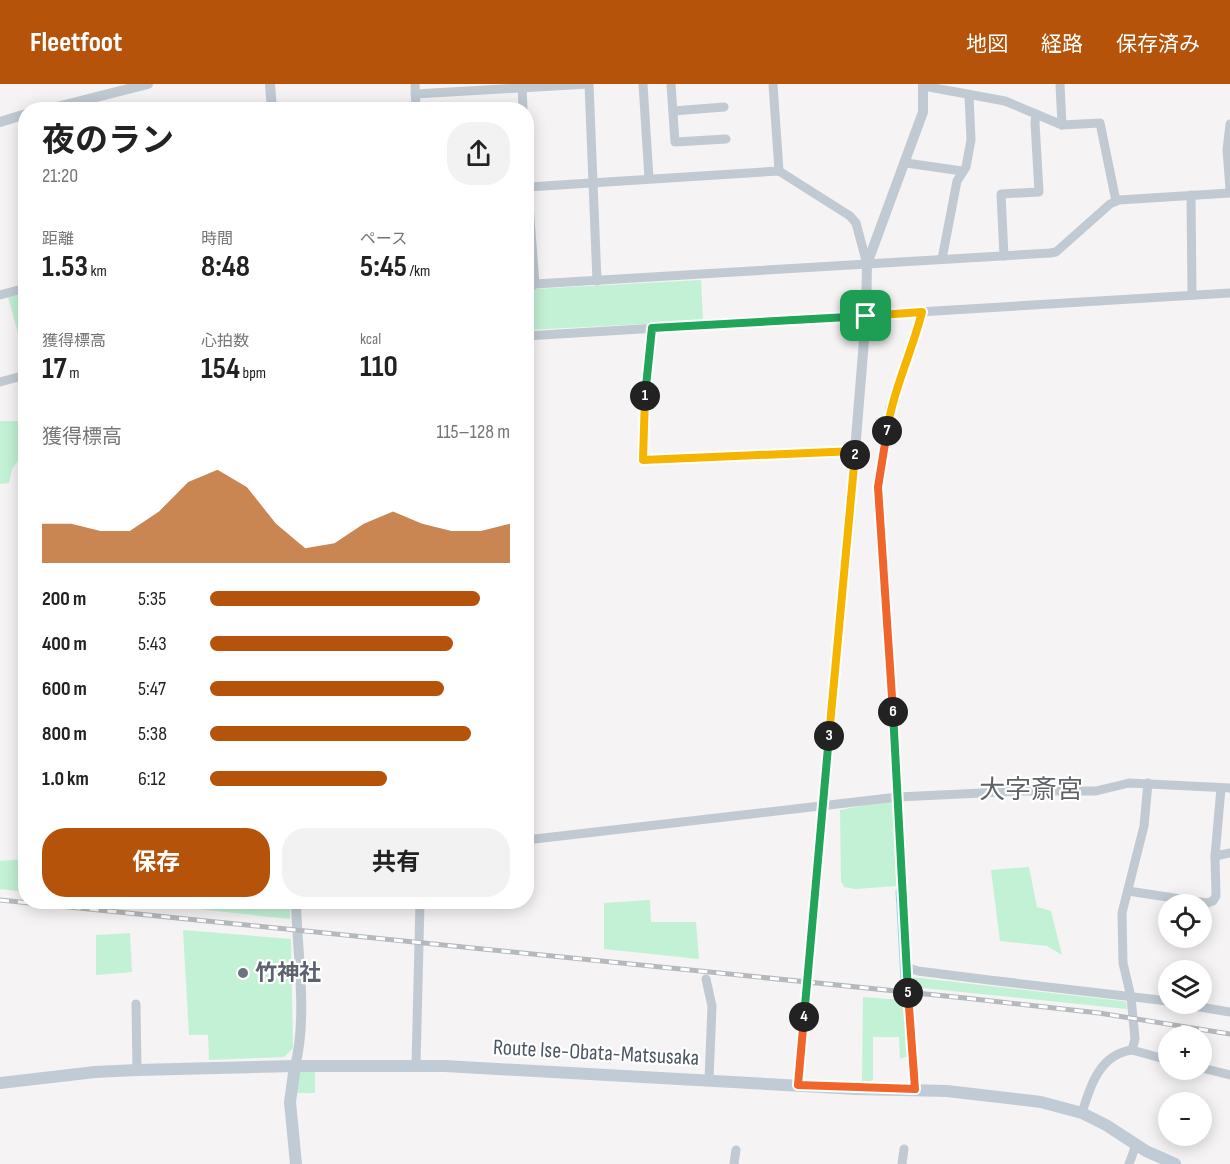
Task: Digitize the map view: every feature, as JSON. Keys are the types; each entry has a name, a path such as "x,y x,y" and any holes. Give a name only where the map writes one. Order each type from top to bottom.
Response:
{"main road":[{"name":"Route Ise-Obata-Matsusaka","path":"0,1083 95,1072 137,1070 416,1065 915,1089 1041,1102 1082,1113 1106,1125 1136,1145 1175,1164"},
{"path":"295,1066 290,1102 296,1164"}],"street":[{"path":"77,102 148,84"},
{"path":"270,84 271,102"},
{"path":"415,84 416,102"},
{"path":"415,94 522,86 588,84 597,281"},
{"path":"643,84 649,178"},
{"path":"671,84 675,142 726,139"},
{"path":"773,84 778,171"},
{"path":"867,264 923,112 923,84 1005,101 1062,125 1100,123 1116,201"},
{"path":"1060,84 1062,125"},
{"path":"522,86 523,102"},
{"path":"942,260 957,181 966,167 971,140 969,95"},
{"path":"673,111 724,107"},
{"path":"1004,256 1001,194 1039,192 1036,114"},
{"path":"0,122 18,116"},
{"path":"534,270 535,284 1056,252 1116,201 1230,191 1227,150 1230,124"},
{"path":"906,163 962,171"},
{"path":"534,186 778,171 850,216 856,223 867,264 866,316 798,1085"},
{"path":"1191,195 1192,295"},
{"path":"0,295 18,290"},
{"path":"534,335 1230,293"},
{"path":"915,1089 881,551 879,481 890,407 915,340 922,312"},
{"path":"652,328 644,412 643,460 855,451"},
{"path":"0,382 18,377"},
{"path":"534,839 898,797 1022,790 1096,790 1129,783 1225,788 1215,856 1216,896 1213,901 1207,903 1128,891"},
{"path":"1132,1050 1135,1039 1131,997 1123,963 1122,913 1143,826 1148,783"},
{"path":"1215,856 1230,853"},
{"path":"295,1066 299,1048 300,1012 296,909"},
{"path":"416,1065 420,909"},
{"path":"906,967 918,971 1158,1000"},
{"path":"706,980 711,1006 709,1080"},
{"path":"136,1004 137,1070"},
{"path":"1212,1009 1230,1012"},
{"path":"1082,1113 1088,1092 1111,1056 1132,1050 1158,1057"},
{"path":"1212,1070 1230,1075"},
{"path":"1129,1164 1136,1145"},
{"path":"902,1164 904,1149"},
{"path":"734,1164 736,1150"}],"green space":[{"path":"701,280 703,321 534,330 535,289"},
{"path":"18,295 18,333 8,297"},
{"path":"0,421 18,421 18,461 12,469 9,483 0,484"},
{"path":"893,800 898,886 855,889 844,887 841,881 840,810"},
{"path":"18,860 18,891 0,889 0,861"},
{"path":"1029,867 1037,907 1051,911 1062,955 1047,946 1000,941 991,870"},
{"path":"650,900 651,922 696,922 699,959 604,949 604,903"},
{"path":"197,909 290,909 290,919"},
{"path":"183,930 291,939 293,1048 284,1057 209,1060 208,1035 189,1035"},
{"path":"130,933 132,972 96,975 96,935"},
{"path":"911,977 1122,1001 1126,1002 1127,1009 923,988 911,984"},
{"path":"863,997 903,1000 909,1056 900,1059 899,1037 873,1037 873,1080 862,1084"},
{"path":"299,1071 315,1071 315,1093 297,1093"}],"waterway":[{"path":"897,891 902,980"}],"railway":[{"path":"0,900 18,902"},
{"path":"89,909 965,998 1099,1013 1230,1034"}],"place":[{"name":"竹神社","path":"243,973"}],"district":[{"name":"大字斎宮","path":"1031,790"}],"route":[{"path":"922,312 915,340 890,407 878,487 915,1089 856,1089 798,1085 855,451 643,460 644,412 652,328 866,316 922,312"}]}
